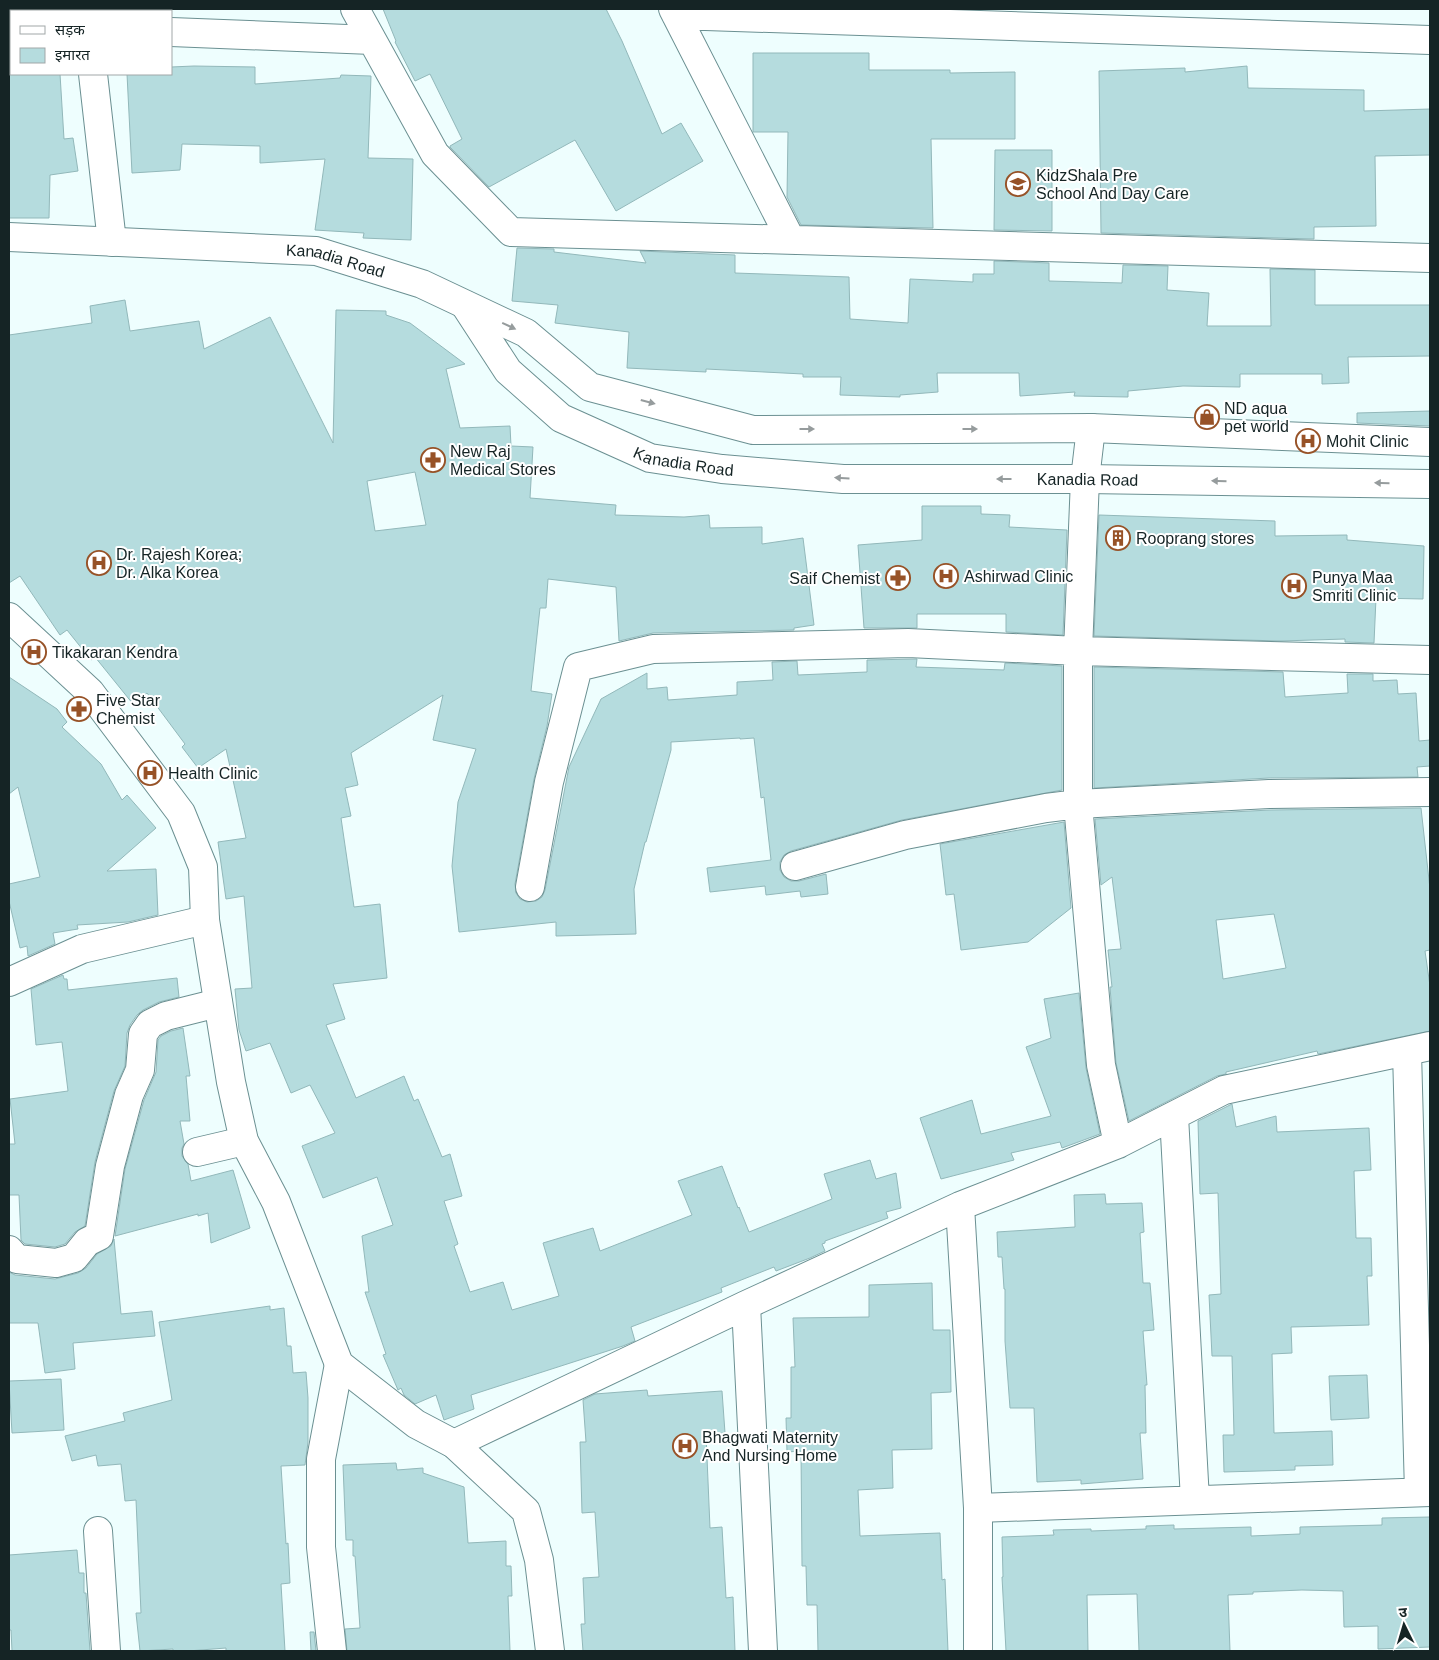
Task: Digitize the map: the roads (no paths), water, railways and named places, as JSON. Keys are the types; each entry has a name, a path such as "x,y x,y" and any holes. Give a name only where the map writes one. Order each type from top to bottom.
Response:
{"street":[{"path":"354,9 435,154 511,232 1430,258"},
{"path":"791,240 675,12 1072,19 1430,40"},
{"path":"172,32 372,40"},
{"path":"93,75 112,242"},
{"name":"Kanadia Road","path":"9,236 316,251 422,284 465,305 508,371 561,418 650,458 722,469 843,479 1085,479 1430,484"},
{"path":"465,305 526,333 590,387 753,430 1091,428 1430,442"},
{"path":"1091,428 1085,479 1078,651 1078,804 1101,1065 1118,1144"},
{"path":"9,616 90,692 181,813 203,867 205,920 231,1082 244,1141 276,1202 339,1364 416,1424 454,1444 526,1511 539,1560 550,1651"},
{"path":"530,887 549,782 578,667 652,649 908,643 1078,651 1430,660"},
{"path":"795,866 905,835 1046,808 1078,804 1269,794 1430,792"},
{"path":"9,982 82,949 205,920"},
{"path":"9,1250 17,1259 56,1263 74,1258 87,1242 99,1236 110,1166 129,1095 140,1070 143,1034 150,1024 166,1016 218,1003"},
{"path":"454,1444 746,1304 960,1206 1118,1144 1224,1090 1419,1049 1425,1492 978,1508"},
{"path":"1174,1116 1195,1500"},
{"path":"197,1152 244,1141"},
{"path":"960,1206 978,1508 978,1651"},
{"path":"746,1304 763,1651"},
{"path":"332,1651 320,1546 321,1459 339,1364"},
{"path":"98,1531 106,1651"}],"place":[{"name":"KidzShala Pre School And Day Care","path":"1018,184"},
{"name":"ND aqua pet world","path":"1207,417"},
{"name":"Mohit Clinic","path":"1308,441"},
{"name":"New Raj Medical Stores","path":"433,460"},
{"name":"Rooprang stores","path":"1118,538"},
{"name":"Dr. Rajesh Korea; Dr. Alka Korea","path":"99,563"},
{"name":"Ashirwad Clinic","path":"946,576"},
{"name":"Saif Chemist","path":"898,578"},
{"name":"Punya Maa Smriti Clinic","path":"1294,586"},
{"name":"Tikakaran Kendra","path":"34,652"},
{"name":"Five Star Chemist","path":"79,709"},
{"name":"Health Clinic","path":"150,773"},
{"name":"Bhagwati Maternity And Nursing Home","path":"685,1446"}]}
